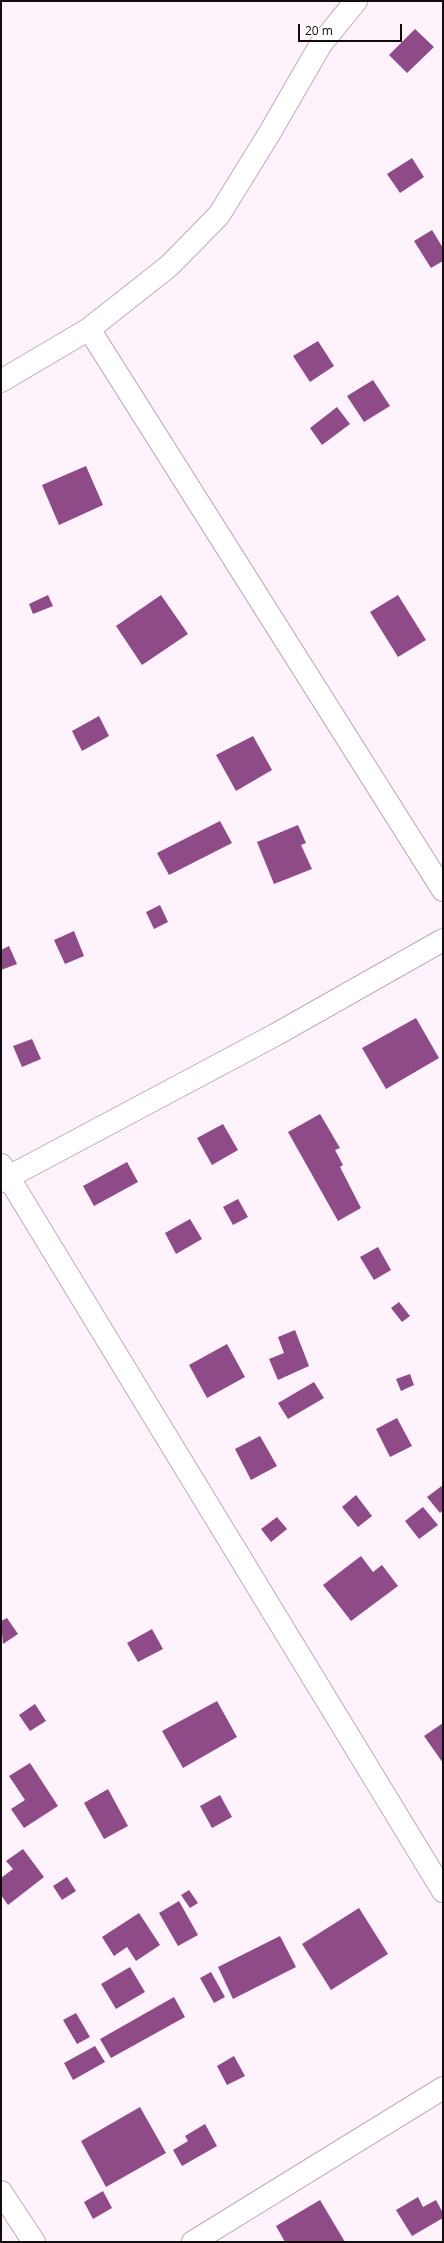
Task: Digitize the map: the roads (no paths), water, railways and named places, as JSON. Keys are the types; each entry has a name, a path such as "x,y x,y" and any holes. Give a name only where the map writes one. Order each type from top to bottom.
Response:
{"street":[{"path":"1,381 89,329 169,266 219,215 269,134 321,44 356,1"},
{"path":"89,329 443,890"},
{"path":"443,940 275,1035 4,1174 443,1891"},
{"path":"193,2242 443,2088"},
{"path":"1,2192 34,2242"}]}
